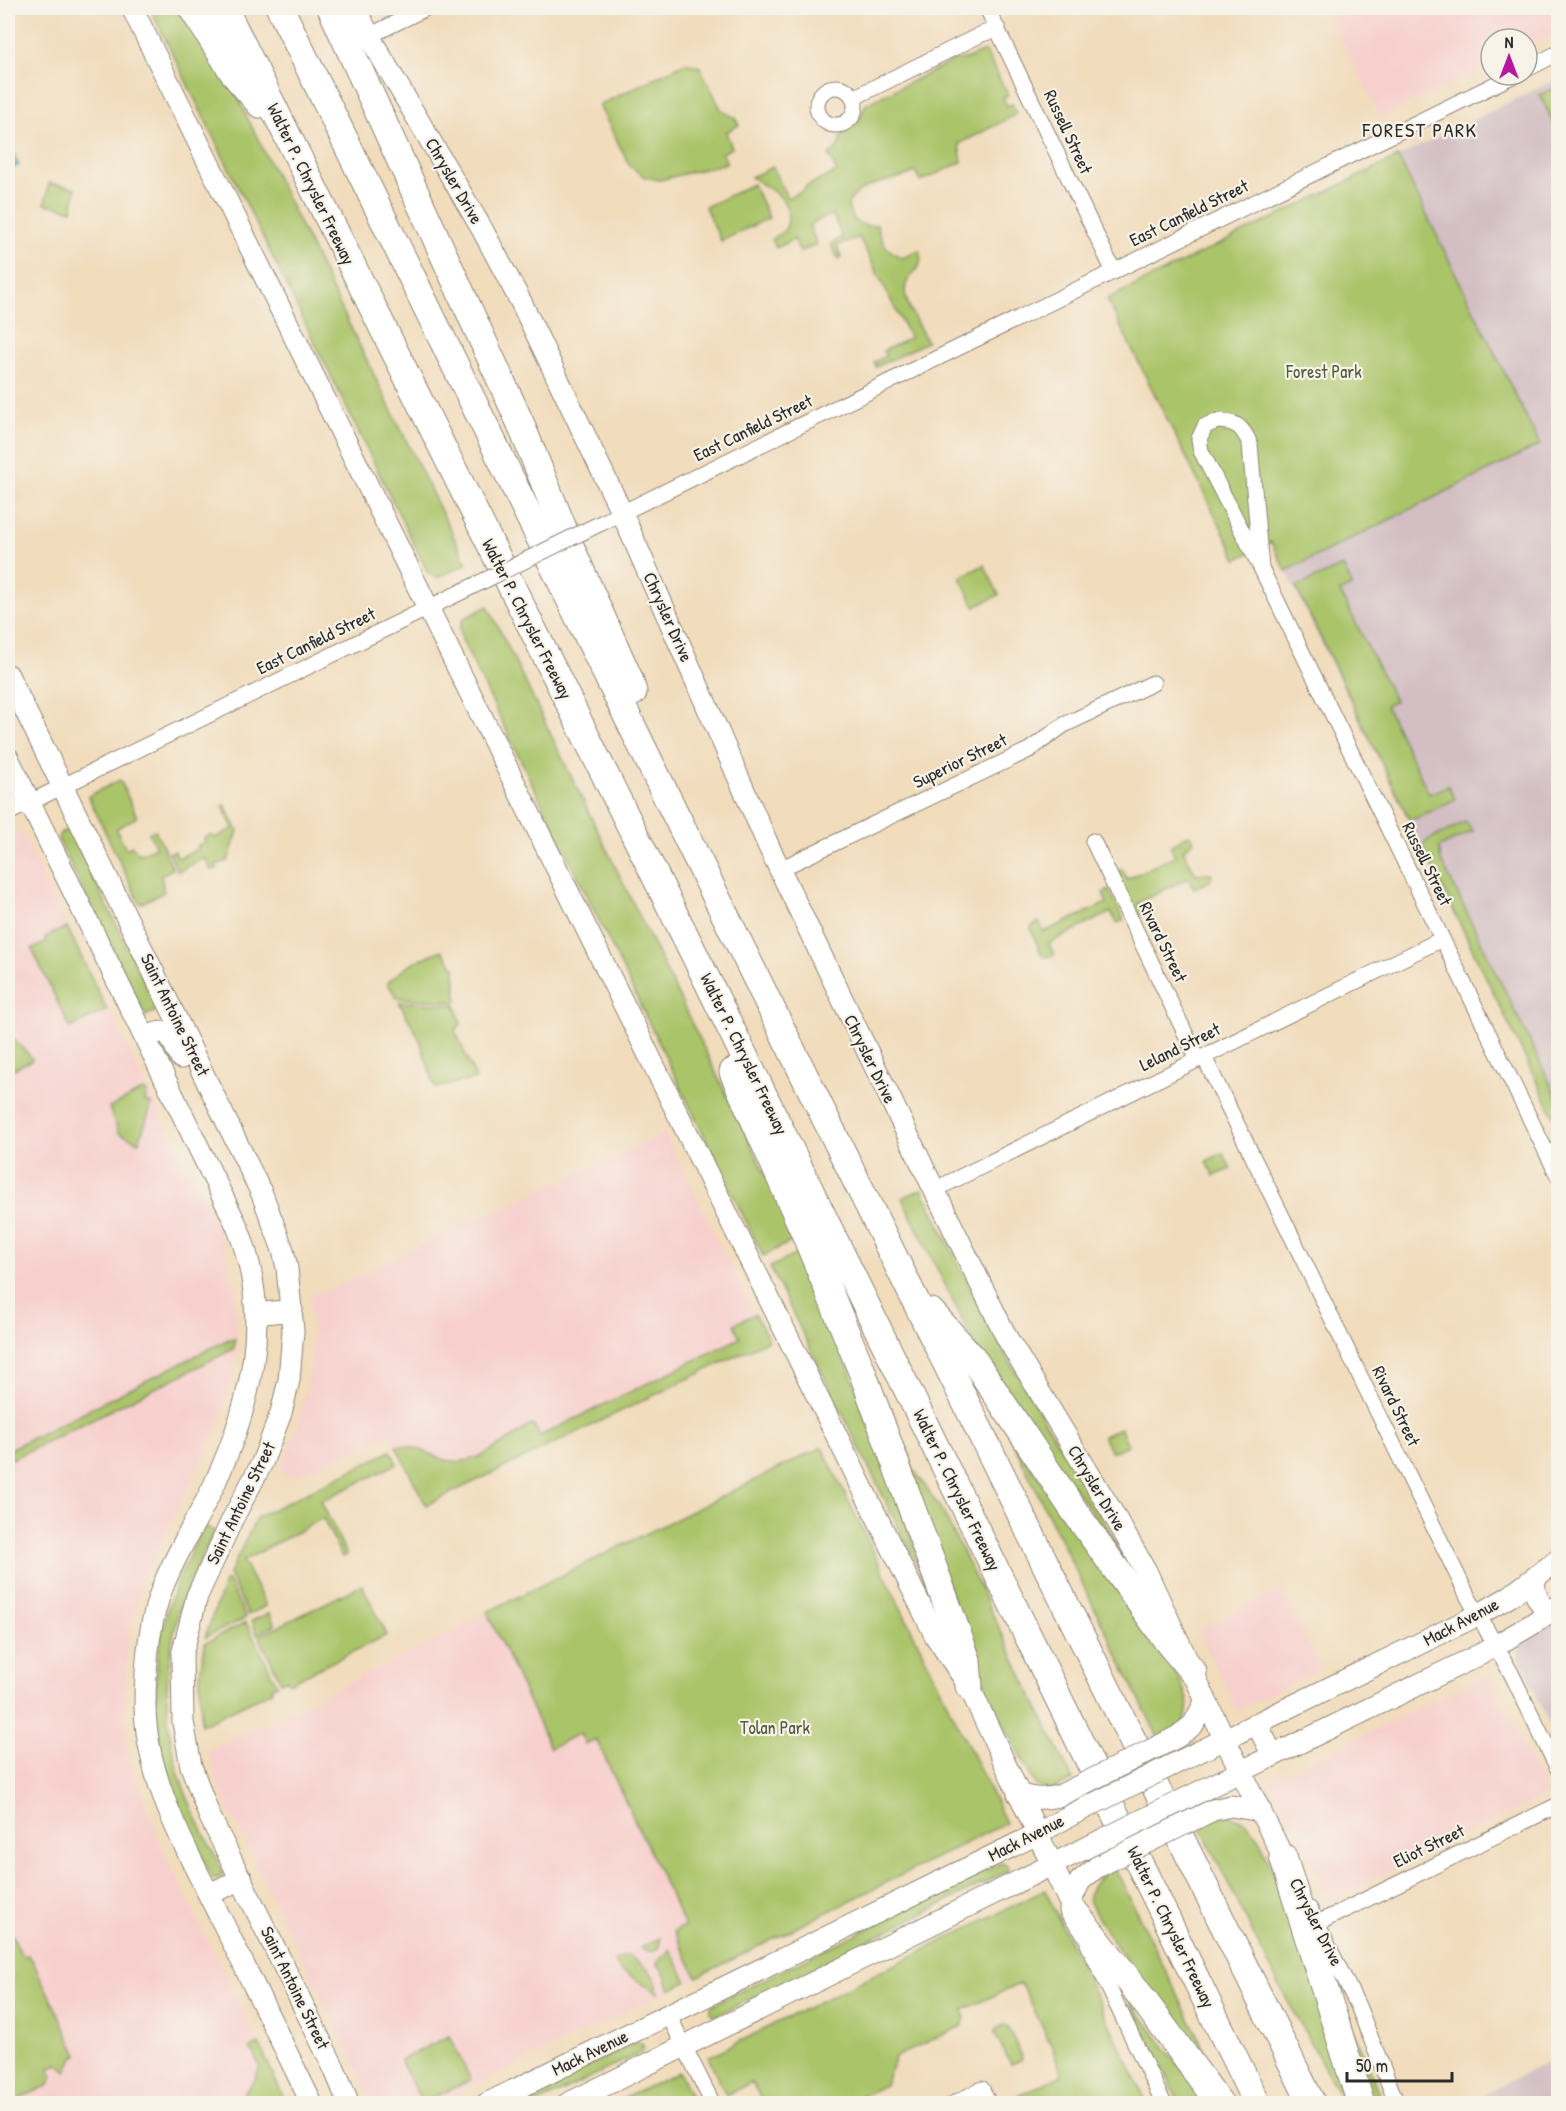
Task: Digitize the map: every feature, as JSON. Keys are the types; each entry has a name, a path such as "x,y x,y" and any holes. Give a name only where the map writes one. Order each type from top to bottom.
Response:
{"highway":[{"path":"192,8 234,75 285,132"},
{"name":"Walter P. Chrysler Freeway","path":"224,8 709,984 1257,2103"},
{"path":"280,8 1312,2103"},
{"path":"331,8 519,420 573,553 630,681 654,771"},
{"path":"709,984 723,1050 804,1231 863,1374 967,1660 969,1686"},
{"path":"908,1286 971,1356 1079,1518 1168,1642 1193,1672"},
{"path":"1283,1857 1361,2103"},
{"path":"1071,1906 1220,2103"}],"street":[{"path":"132,8 936,1637 969,1686 1036,1834 1164,2103"},
{"name":"Chrysler Drive","path":"356,8 369,36 507,274 622,513 780,869 934,1190 1007,1338 1112,1510 1146,1571 1225,1739 1358,2006 1397,2103"},
{"path":"369,36 426,8"},
{"name":"Russell Street","path":"987,8 1114,272"},
{"path":"853,98 998,28"},
{"path":"1539,63 1558,53"},
{"name":"East Canfield Street","path":"8,813 1490,87"},
{"name":"Russell Street","path":"1261,568 1250,444 1244,431 1233,422 1217,421 1205,426 1199,439 1200,452 1261,568 1558,1176"},
{"name":"Saint Antoine Street","path":"8,675 224,1115 274,1223 283,1250 292,1310 289,1380 283,1405 262,1463 233,1518 197,1596 182,1655 183,1722 190,1766 209,1815 334,2068 349,2103"},
{"name":"Superior Street","path":"780,869 1029,750 1064,725 1153,683"},
{"name":"Saint Antoine Street","path":"8,758 244,1242 251,1267 256,1314 254,1365 245,1404 206,1501 162,1587 148,1644 145,1707 147,1731 161,1791 312,2103"},
{"name":"Rivard Street","path":"1093,841 1478,1615 1558,1769"},
{"name":"Leland Street","path":"934,1190 1442,939"},
{"path":"146,1038 156,1033 169,1034 192,1083 224,1115"},
{"path":"170,1088 203,1128 232,1183 243,1183 253,1177"},
{"path":"256,1314 292,1310"},
{"path":"206,1501 233,1518"},
{"name":"Mack Avenue","path":"486,2103 1478,1615 1535,1579 1558,1560"},
{"path":"1535,1579 1536,1598 1554,1609"},
{"name":"Mack Avenue","path":"567,2103 1496,1646 1554,1609"},
{"path":"1018,1794 1035,1799 1061,1795 1178,1737 1193,1725 1206,1700"},
{"path":"1257,1724 1273,1756"},
{"name":"Eliot Street","path":"1318,1923 1558,1805"},
{"path":"1071,1906 1080,1881 1097,1867 1213,1810 1231,1806 1261,1811"},
{"path":"1007,1848 1024,1879"},
{"path":"209,1894 242,1879"},
{"path":"700,1998 700,2012 706,2023 718,2030"},
{"path":"668,2014 713,2103"},
{"path":"633,2032 643,2035 650,2042 653,2053 650,2064"},
{"path":"953,2103 982,2089 989,2103"}],"shaded area":[{"path":"1326,8 1558,8 1558,31 1539,40 1539,27 1479,27 1479,70 1380,118"},
{"path":"1558,78 1558,1125 1286,571 1540,445 1398,157"},
{"path":"20,830 222,1238 235,1291 237,1340 232,1377 220,1419 143,1580 137,1598 128,1641 124,1719 129,1759 165,1854 288,2103 8,2104 8,836"},
{"path":"665,1133 765,1337 425,1504 391,1434 291,1478 280,1471 295,1434 308,1385 312,1348 310,1293 329,1290 420,1245"},
{"path":"1282,1589 1321,1669 1237,1710 1198,1630"},
{"path":"487,1612 550,1748 580,1733 596,1739 685,1926 674,1932 697,1977 455,2095 429,2103 373,2103 221,1793 208,1751 459,1629"},
{"path":"1558,1617 1558,1742 1519,1658 1519,1650 1525,1640"},
{"path":"1488,1675 1547,1794 1329,1901 1269,1781"},
{"path":"1558,2057 1558,2103 1467,2103"}],"green space":[{"path":"150,8 179,8 225,72 467,564 437,578 428,573"},
{"path":"985,51 1008,95 1003,97 1007,106 1012,104 1017,114 959,144 962,162 921,181 915,172 869,186 854,196 848,204 851,215 857,222 871,226 877,225 885,246 893,253 903,258 919,250 921,257 918,267 908,279 905,296 927,342 876,367 874,362 886,356 883,351 910,338 859,237 837,246 841,257 838,259 831,244 842,237 832,214 809,225 817,244 800,252 794,239 776,248 772,239 786,228 787,209 781,197 751,177 773,167 787,198 806,189 805,187 837,172 829,155 838,147 841,135 857,124 866,104 953,61"},
{"path":"685,63 700,67 721,109 734,117 739,125 726,132 732,148 722,153 727,163 660,180 645,177 630,166 599,105"},
{"path":"1558,86 1558,132 1540,95"},
{"name":"Forest Park","path":"1398,157 1540,445 1286,571 1271,542 1237,559 1107,299"},
{"path":"49,183 76,188 72,210 45,204"},
{"path":"753,184 769,218 721,241 705,207"},
{"path":"984,565 999,595 975,607 960,577"},
{"path":"1343,566 1352,585 1340,592 1395,701 1386,706 1429,794 1448,786 1455,799 1417,818 1409,819 1296,587"},
{"path":"488,606 797,1239 763,1256 462,640 460,629 463,619"},
{"path":"120,780 137,817 116,829 126,849 132,846 139,854 156,847 149,833 155,830 173,869 161,875 164,892 140,904 88,796"},
{"path":"225,805 238,831 228,861 216,865 217,869 211,870 205,858 178,871 169,853 174,851 178,858 198,849 197,846 205,842 204,838 211,835 214,838 233,829 223,806"},
{"path":"1466,822 1473,831 1439,847 1441,860 1558,1099 1558,1125 1422,846 1428,840"},
{"path":"61,832 71,832 158,1010 145,1016 58,839"},
{"path":"1191,835 1194,841 1183,850 1196,874 1211,873 1210,881 1194,888 1188,878 1138,903 1143,914 1137,917 1115,872 1122,869 1127,879 1175,856 1170,846"},
{"path":"1109,890 1124,920 1117,923 1111,912 1049,943 1054,955 1045,957 1041,954 1031,929 1032,926 1039,922 1044,932 1107,903 1103,893"},
{"path":"67,927 107,1010 70,1028 32,949 45,943 45,937"},
{"path":"442,950 455,968 457,1000 455,1002 397,998 388,984 389,981 412,963"},
{"path":"399,1002 456,1005 461,1024 455,1030 476,1079 435,1088 420,1040"},
{"path":"8,1034 32,1060 8,1072"},
{"path":"143,1090 147,1092 145,1102 152,1104 139,1142 119,1133 109,1108"},
{"path":"1223,1153 1231,1169 1214,1176 1207,1162"},
{"path":"922,1189 990,1328 1139,1580 977,1349 902,1198"},
{"path":"805,1250 933,1597 770,1267"},
{"path":"755,1314 769,1340 426,1505 396,1446 415,1448 457,1462 491,1451 532,1425 540,1436 740,1338 734,1324"},
{"path":"229,1339 235,1339 232,1350 8,1461 8,1450"},
{"path":"1120,1428 1128,1445 1111,1453 1103,1436"},
{"path":"1010,1437 1174,1670 1187,1703 1183,1726 1159,1739"},
{"path":"901,1440 910,1454 907,1459 944,1514 1073,1780 1050,1790 1036,1786 986,1689 896,1444"},
{"name":"Tolan Park","path":"822,1447 1006,1823 697,1977 674,1931 685,1926 596,1739 585,1744 580,1733 550,1748 487,1612"},
{"path":"391,1451 397,1464 321,1501 347,1555 342,1557 323,1518 243,1561 266,1606 248,1615 229,1574 257,1517"},
{"path":"204,1526 215,1531 189,1583 176,1622 169,1665 167,1708 173,1751 182,1785 223,1872 221,1877 213,1879 171,1788 160,1744 156,1700 158,1655 167,1611 179,1578"},
{"path":"228,1581 246,1618 205,1637 225,1582"},
{"path":"362,1585 387,1635 289,1683 287,1679 281,1682 259,1636"},
{"path":"269,1613 275,1625 257,1634 252,1621"},
{"path":"246,1622 277,1685 271,1687 272,1691 201,1725 200,1676 205,1643"},
{"path":"1223,1815 1239,1819 1248,1825 1266,1854 1306,1958 1349,2103 1344,2103 1280,1987 1199,1825"},
{"path":"1001,1863 1007,1865 1008,1871 718,2015 714,2016 710,2012 712,2005"},
{"path":"1115,1868 1223,2087 1126,1960 1094,1910 1089,1897 1092,1887"},
{"path":"1045,1890 1147,2103 1008,2103 1007,2101 1062,2075 1052,2047 1021,1983 963,2010 965,2018 962,2026 895,2057 885,2085 846,2103 763,2103 752,2082 726,2095 708,2057"},
{"path":"8,1926 22,1956 28,1955 32,1960 78,2055 73,2057 66,2072 59,2064 50,2068 52,2077 49,2085 8,2104 11,2087 8,2088"},
{"path":"660,1938 657,1949 647,1951 640,1948"},
{"path":"670,1949 687,1982 670,1990 665,1974 657,1963"},
{"path":"627,1955 652,1975 658,1993 620,1970 615,1961"},
{"path":"1127,1997 1207,2103 1180,2103"},
{"path":"1341,2000 1383,2103 1367,2103"},
{"path":"1003,2025 1007,2026 1022,2056 1021,2060 1011,2064 995,2034 995,2030"},
{"path":"449,2036 471,2080 422,2103 400,2060"},
{"path":"636,2042 642,2044 644,2048 640,2053 538,2103 514,2104"},
{"path":"259,2044 286,2103 234,2103 257,2076 259,2066 250,2048"},
{"path":"679,2072 694,2103 614,2103"}],"water":[{"path":"8,142 19,165 8,172"}],"district":[{"name":"FOREST PARK","path":"1420,130"}]}
